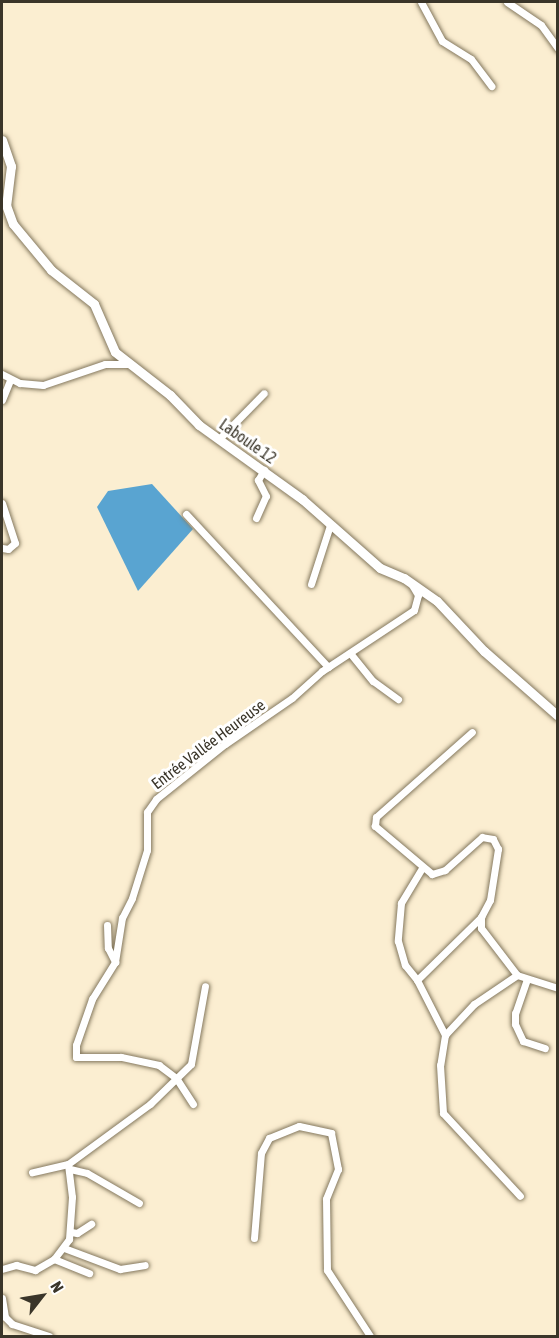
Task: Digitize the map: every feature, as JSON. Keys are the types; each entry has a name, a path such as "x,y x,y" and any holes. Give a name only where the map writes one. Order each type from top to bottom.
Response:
{"street":[{"path":"421,2 442,41 471,59 491,86"},
{"path":"507,2 541,25 558,48"},
{"name":"Laboule 12","path":"2,140 10,157 6,205 13,224 51,270 94,304 115,352 219,440 264,470 380,568 411,583 437,601 484,651 558,716"},
{"path":"109,364 115,352"},
{"path":"2,374 10,380 44,385 109,364 128,364"},
{"path":"2,400 10,380"},
{"path":"219,440 264,393"},
{"path":"256,518 266,496 258,480 264,470"},
{"path":"2,503 15,543 8,549 2,548"},
{"path":"186,514 328,667"},
{"path":"310,584 330,525"},
{"name":"Entrée Vallée Heureuse","path":"176,1078 168,1069 149,1062 76,1057 76,1045 92,999 115,962 122,918 132,898 147,850 147,812 151,804 328,667 414,610 418,595 411,583"},
{"path":"350,653 373,681 398,699"},
{"path":"417,980 481,917 490,900 498,849 493,839 482,837 445,870 432,873 422,868 375,826 378,813 472,732"},
{"path":"422,868 401,903 398,941 405,965 417,980 446,1035"},
{"path":"481,917 481,928 517,975 558,988"},
{"path":"107,925 108,948 115,962"},
{"path":"517,975 474,1004 446,1035 440,1065 443,1113 520,1196"},
{"path":"527,979 515,1013 515,1024 523,1041 545,1048"},
{"path":"69,1167 150,1104 193,1060 205,986"},
{"path":"176,1078 193,1104"},
{"path":"254,1238 261,1153 269,1138 299,1126 331,1132 338,1169 326,1199 327,1270 370,1336"},
{"path":"2,1269 16,1265 36,1270 54,1259 64,1248 70,1232 69,1167"},
{"path":"32,1172 69,1167 87,1173 139,1203"},
{"path":"70,1232 77,1233 91,1224"},
{"path":"64,1248 120,1269 145,1265"},
{"path":"54,1259 89,1273"},
{"path":"2,1298 5,1317 12,1324 49,1336"}],"water":[{"path":"152,484 193,529 138,591 97,507 108,491"}]}
